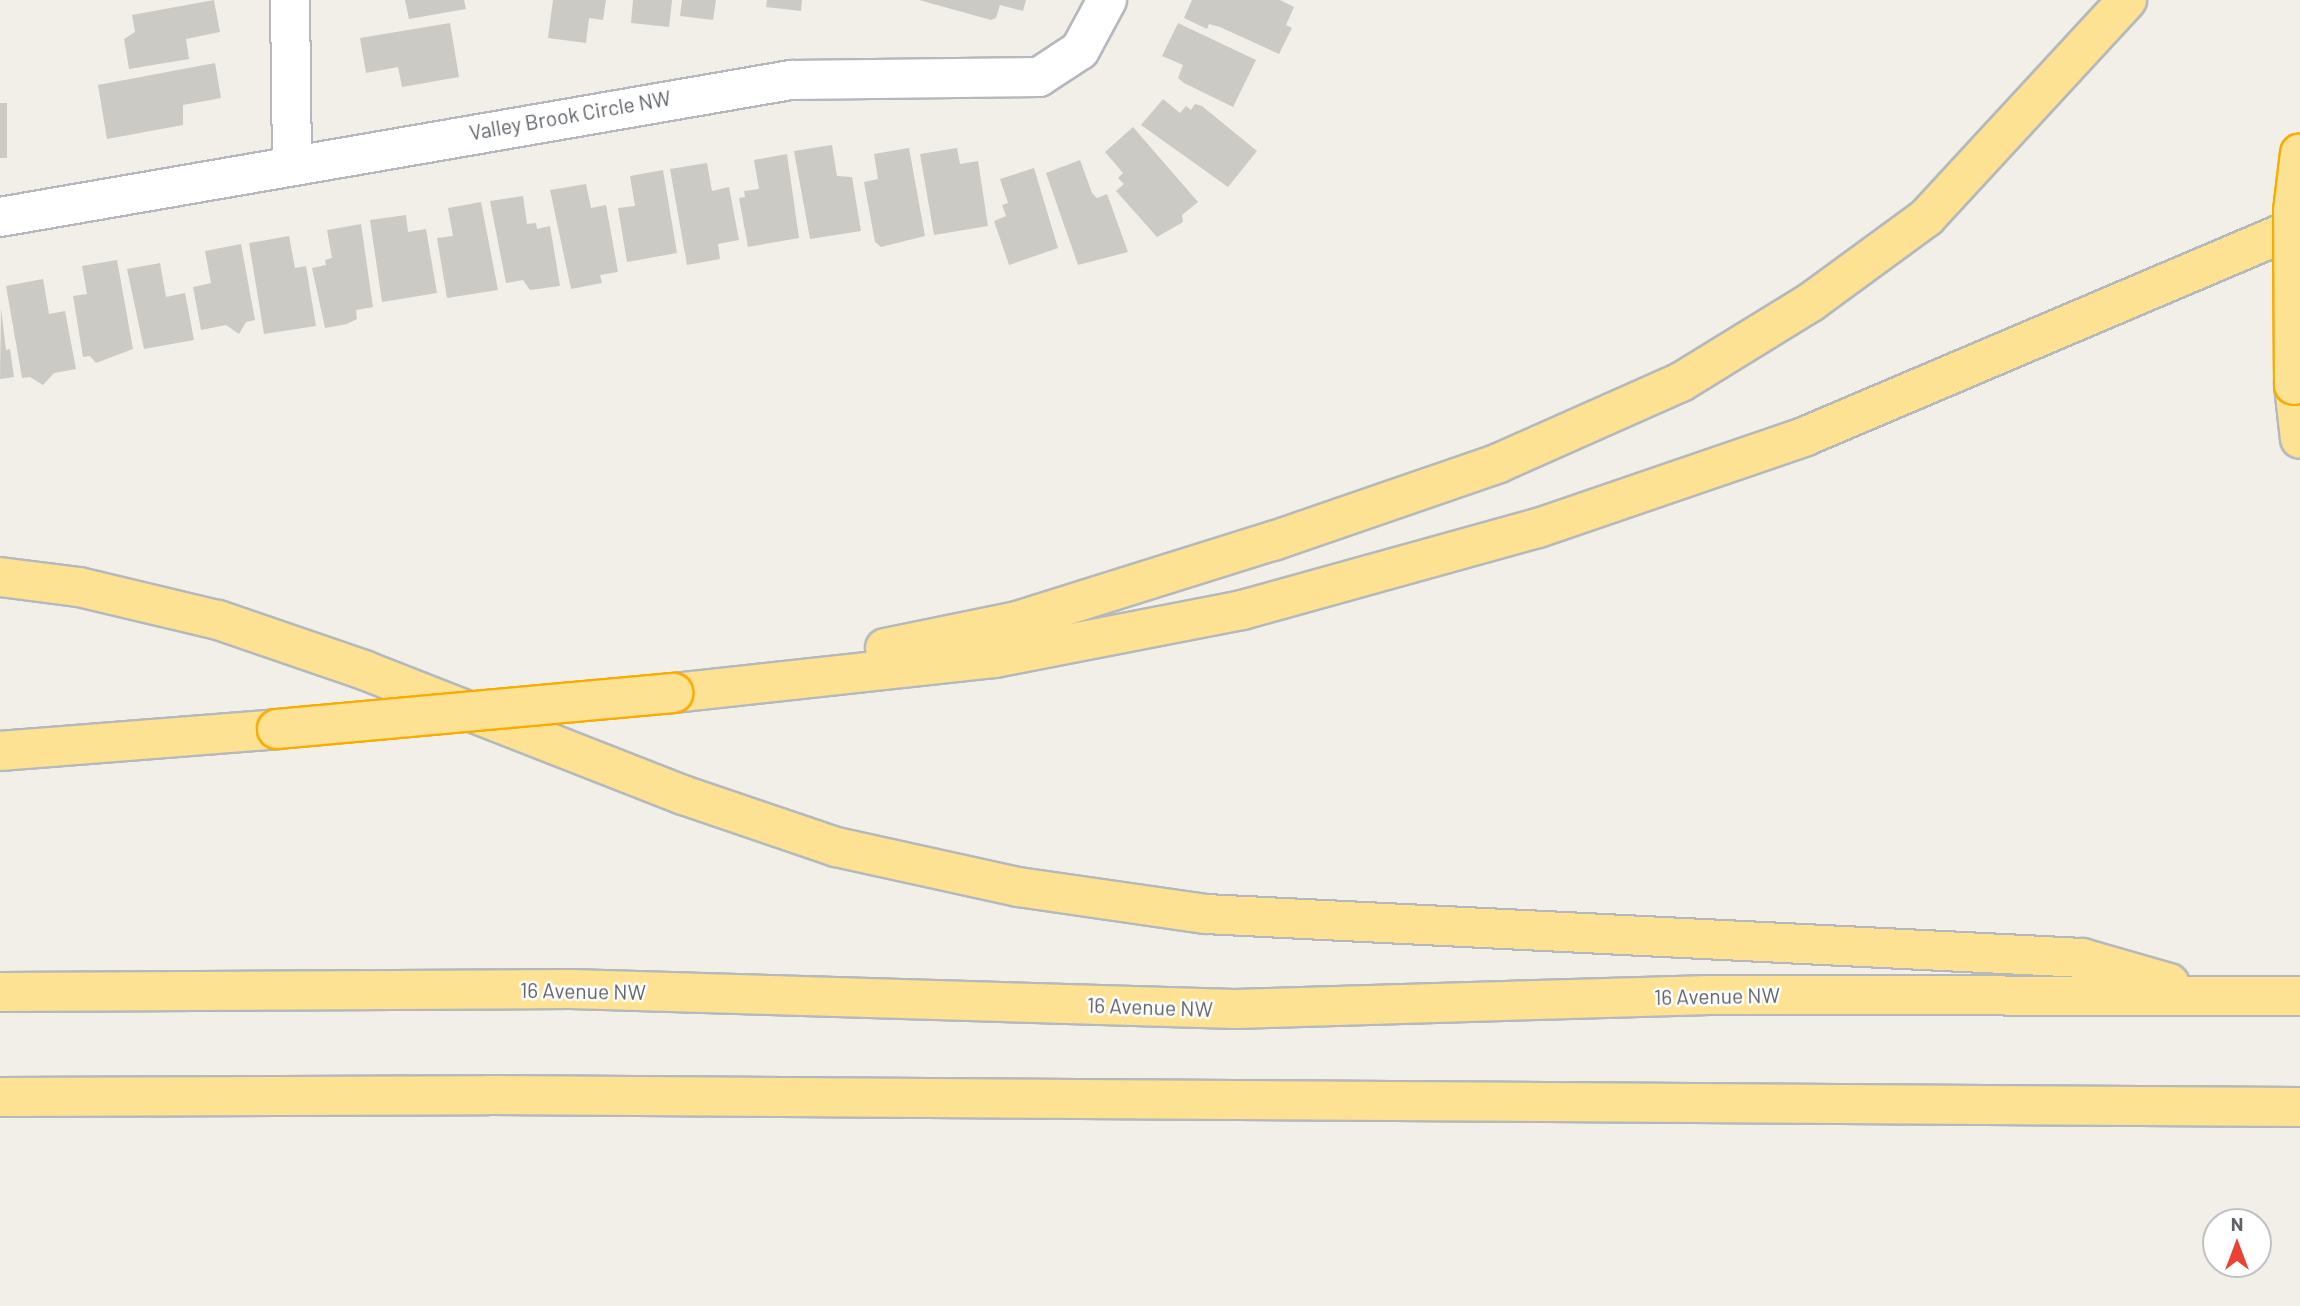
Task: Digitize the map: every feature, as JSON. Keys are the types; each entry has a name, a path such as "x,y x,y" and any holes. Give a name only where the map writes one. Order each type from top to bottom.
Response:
{"highway":[{"path":"673,693 1030,617 1273,541 1499,463 1681,382 1811,302 1927,217 2127,0"},
{"path":"2300,153 2293,211 2294,385 2300,439"},
{"path":"0,751 673,693 1009,655 1241,610 1538,528 1806,436 2300,226"},
{"path":"0,577 91,589 218,620 364,670 683,795 836,847 1018,887 1205,914 2082,958 2215,995"},
{"name":"16 Avenue NW","path":"0,992 571,989 1235,1009 1710,995 2300,996"},
{"path":"0,1097 502,1095 2300,1107"}],"street":[{"path":"290,0 292,164"},
{"name":"Valley Brook Circle NW","path":"0,217 292,164 791,80 1039,77 1080,50 1107,0"}],"building":[{"path":"214,0 220,32 186,39 189,59 129,69 124,39 135,32 132,15"},
{"path":"405,0 464,0 466,9 409,19"},
{"path":"553,0 606,0 603,20 589,18 586,43 548,38"},
{"path":"633,0 672,0 669,27 631,23"},
{"path":"682,0 716,0 713,20 680,16"},
{"path":"767,0 802,0 801,11 766,7"},
{"path":"919,0 1026,0 1023,11 1000,5 996,18 991,20"},
{"path":"1192,0 1280,0 1294,7 1286,25 1292,28 1279,54 1220,27 1209,24 1207,29 1184,18"},
{"path":"450,23 459,77 402,87 398,67 366,73 360,38"},
{"path":"1178,23 1256,60 1233,107 1184,83 1178,78 1183,65 1162,56"},
{"path":"215,63 221,98 183,105 183,125 107,139 98,85"},
{"path":"1163,99 1180,113 1186,106 1191,110 1195,104 1202,106 1257,151 1228,187 1141,125"},
{"path":"0,103 7,103 7,158 0,158"},
{"path":"1133,127 1198,202 1182,215 1183,222 1157,237 1116,191 1124,184 1118,178 1123,173 1105,152"},
{"path":"832,145 837,176 852,177 861,231 810,239 794,151"},
{"path":"909,148 925,236 881,247 875,242 864,182 878,179 874,154"},
{"path":"957,148 960,164 978,161 988,226 934,235 920,154"},
{"path":"787,154 799,238 748,247 739,198 745,197 744,191 759,189 754,160"},
{"path":"1080,160 1092,193 1097,198 1107,194 1128,252 1078,265 1046,173"},
{"path":"707,163 712,191 729,187 739,240 718,244 720,259 687,265 670,169"},
{"path":"1034,168 1058,248 1009,265 994,221 1006,216 1002,205 1008,203 1000,179"},
{"path":"663,170 677,253 627,262 618,208 635,206 630,176"},
{"path":"586,184 591,208 606,205 618,272 600,275 602,283 571,289 550,190"},
{"path":"523,196 527,224 536,223 537,229 550,226 560,286 530,290 523,280 506,283 490,201"},
{"path":"481,202 498,290 447,298 437,238 453,236 448,208"},
{"path":"406,215 408,232 426,229 437,293 382,302 370,220"},
{"path":"361,224 373,307 356,310 357,319 347,324 325,328 312,268 326,265 325,260 332,258 327,230"},
{"path":"289,236 295,268 306,266 316,326 264,334 249,243"},
{"path":"241,244 255,320 246,322 239,334 226,325 201,330 193,287 211,283 205,251"},
{"path":"117,260 133,349 96,363 90,356 83,357 73,296 87,294 82,266"},
{"path":"160,263 166,297 185,293 194,340 144,349 127,269"},
{"path":"43,279 49,314 65,311 76,369 54,373 43,385 30,377 22,378 6,286"},
{"path":"1,308 6,350 10,349 14,377 0,379"}]}
